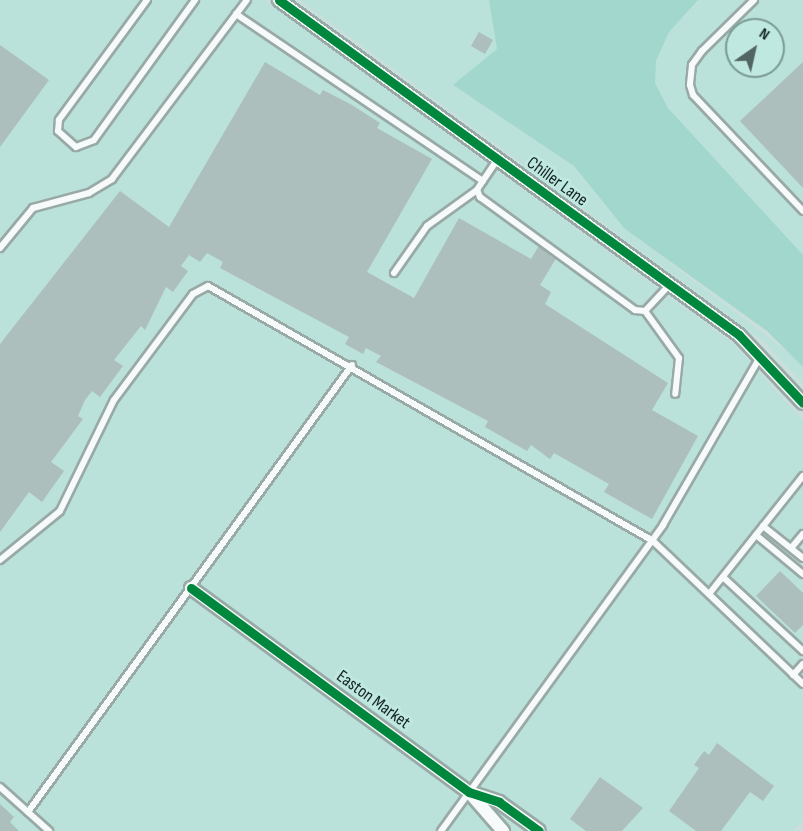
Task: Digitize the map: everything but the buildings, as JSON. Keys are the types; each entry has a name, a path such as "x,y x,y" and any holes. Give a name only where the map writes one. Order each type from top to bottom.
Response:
{"street":[{"name":"Chiller Lane","path":"279,0 670,284 761,356 803,404"},
{"name":"Easton Market","path":"191,588 469,792 503,831"},
{"name":"Easton Market","path":"469,792 499,802 539,831"}],"lane":[{"path":"147,0 59,120 58,131 76,147 94,140 195,0"},
{"path":"0,248 33,207 89,193 112,179 247,0"},
{"path":"754,0 702,51 692,65 690,84 693,95 803,212"},
{"path":"236,14 483,181"},
{"path":"394,273 427,226 477,190 498,159"},
{"path":"477,190 635,310 645,311 679,358 675,394"},
{"path":"645,311 670,284"},
{"path":"0,560 60,511 82,473 103,418 201,287 225,291 653,541 803,684"},
{"path":"441,831 653,541 761,356"},
{"path":"28,812 352,365"},
{"path":"709,594 803,476"},
{"path":"764,526 803,558"},
{"path":"792,548 803,534"},
{"path":"756,535 803,574"},
{"path":"723,577 803,651"},
{"path":"793,675 803,664"},
{"path":"0,787 49,831"}],"shaded area":[{"path":"0,0 264,0 732,343 803,421 803,820 793,831 0,831"},
{"path":"300,0 489,0 498,49 453,86 574,166 625,229 795,358 803,367 803,384 765,342"},
{"path":"489,0 698,0 669,32 656,61 655,83 668,108 803,255 803,367 767,331 625,229 574,166 453,85 497,49"},
{"path":"698,0 803,0 803,255 668,108 655,83 656,61 669,32"}],"cycle path":[{"path":"279,0 739,335 803,403"},
{"path":"191,588 469,792 499,802 539,831"}]}
